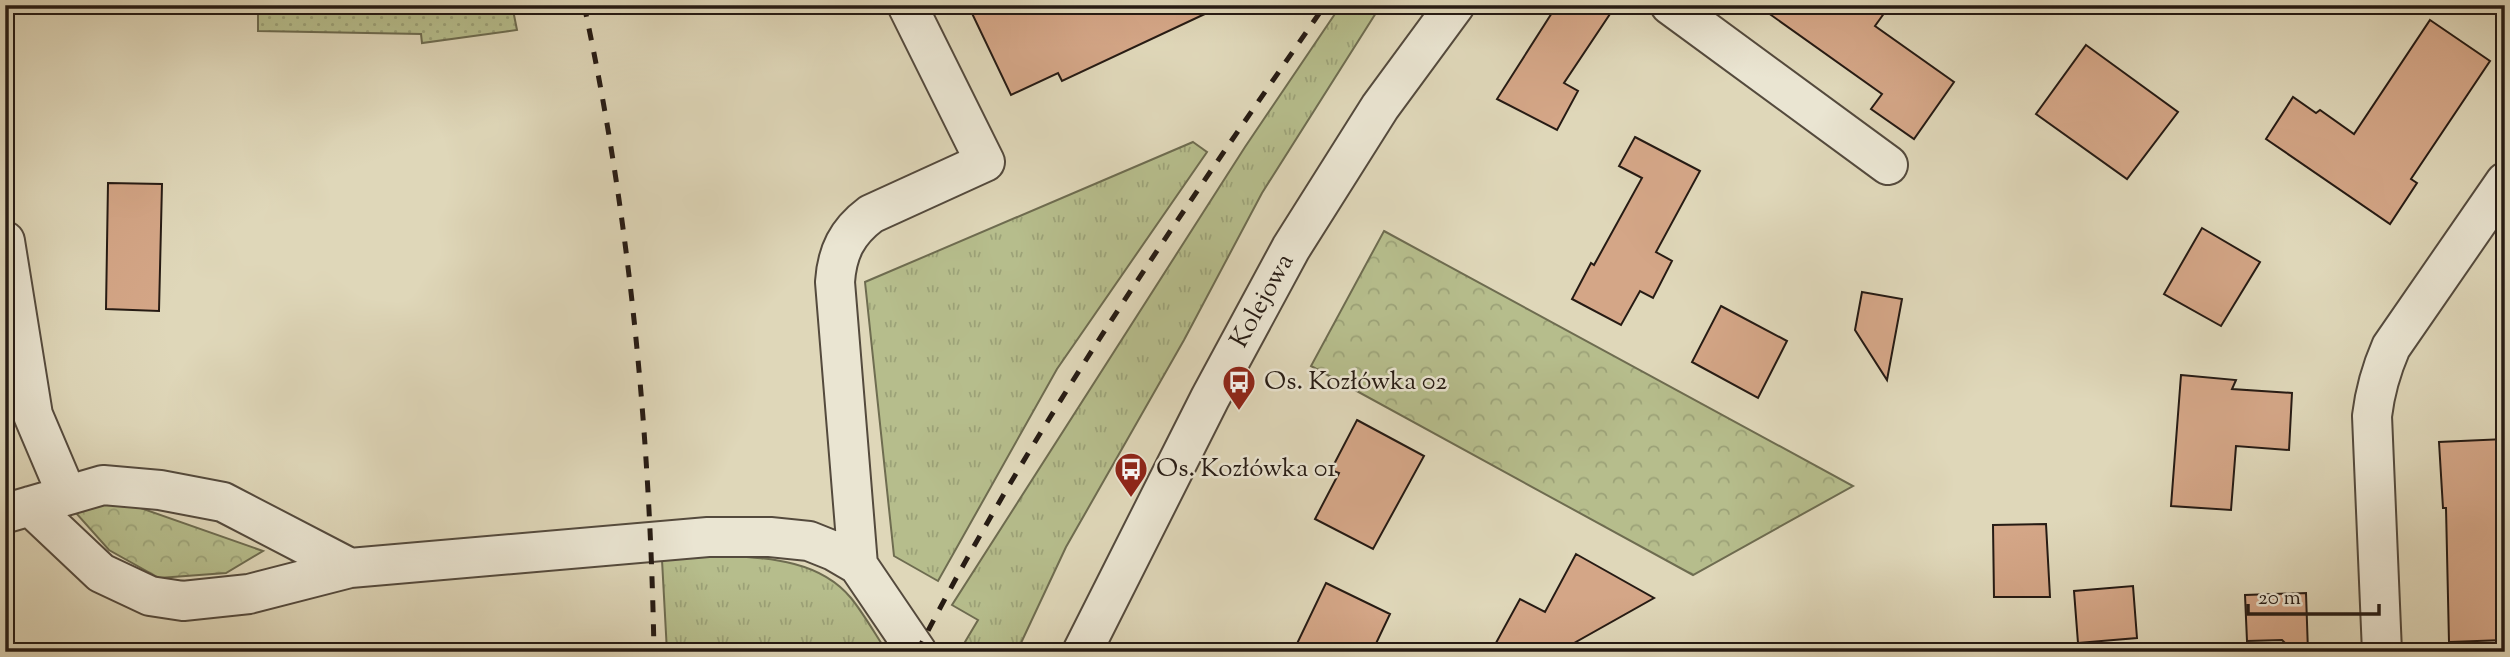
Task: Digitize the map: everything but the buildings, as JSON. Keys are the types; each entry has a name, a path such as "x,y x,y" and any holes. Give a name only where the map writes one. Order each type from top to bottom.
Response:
{"street":[{"path":"858,565 835,282 836,261 852,231 872,214 985,162 907,5"},
{"name":"Kolejowa","path":"1082,652 1210,398 1291,248 1380,107 1455,5"},
{"path":"1670,5 1888,165"},
{"path":"2382,652 2371,416 2374,392 2391,347 2505,182"},
{"path":"5,241 33,415 67,495"},
{"path":"18,510 103,485 160,490 223,502 350,568"},
{"path":"18,510 100,573 150,596 183,601 249,594 350,568 708,537 770,537 808,541 834,551 858,565 917,652"}],"green space":[{"path":"258,5 512,5 517,30 422,43 421,34 258,31"},
{"path":"1341,5 1381,5 1262,193 1184,340 1066,547 1021,643 1005,652 968,652 962,647 978,620 952,605 1245,147"},
{"path":"1193,142 1207,152 1057,369 938,581 894,556 865,282"},
{"path":"1384,231 1853,486 1693,575 1311,366"},
{"path":"68,504 132,505 263,551 226,573 159,578 109,550"},
{"path":"716,555 771,559 823,575 851,598 887,652 667,652 662,560"}],"railway":[{"path":"584,5 614,165 635,327 648,489 654,652"},
{"path":"917,652 962,567 1059,402 1163,242 1325,5"}],"place":[{"name":"Os. Kozłówka 02","path":"1239,412"},
{"name":"Os. Kozłówka 01","path":"1131,499"}]}
